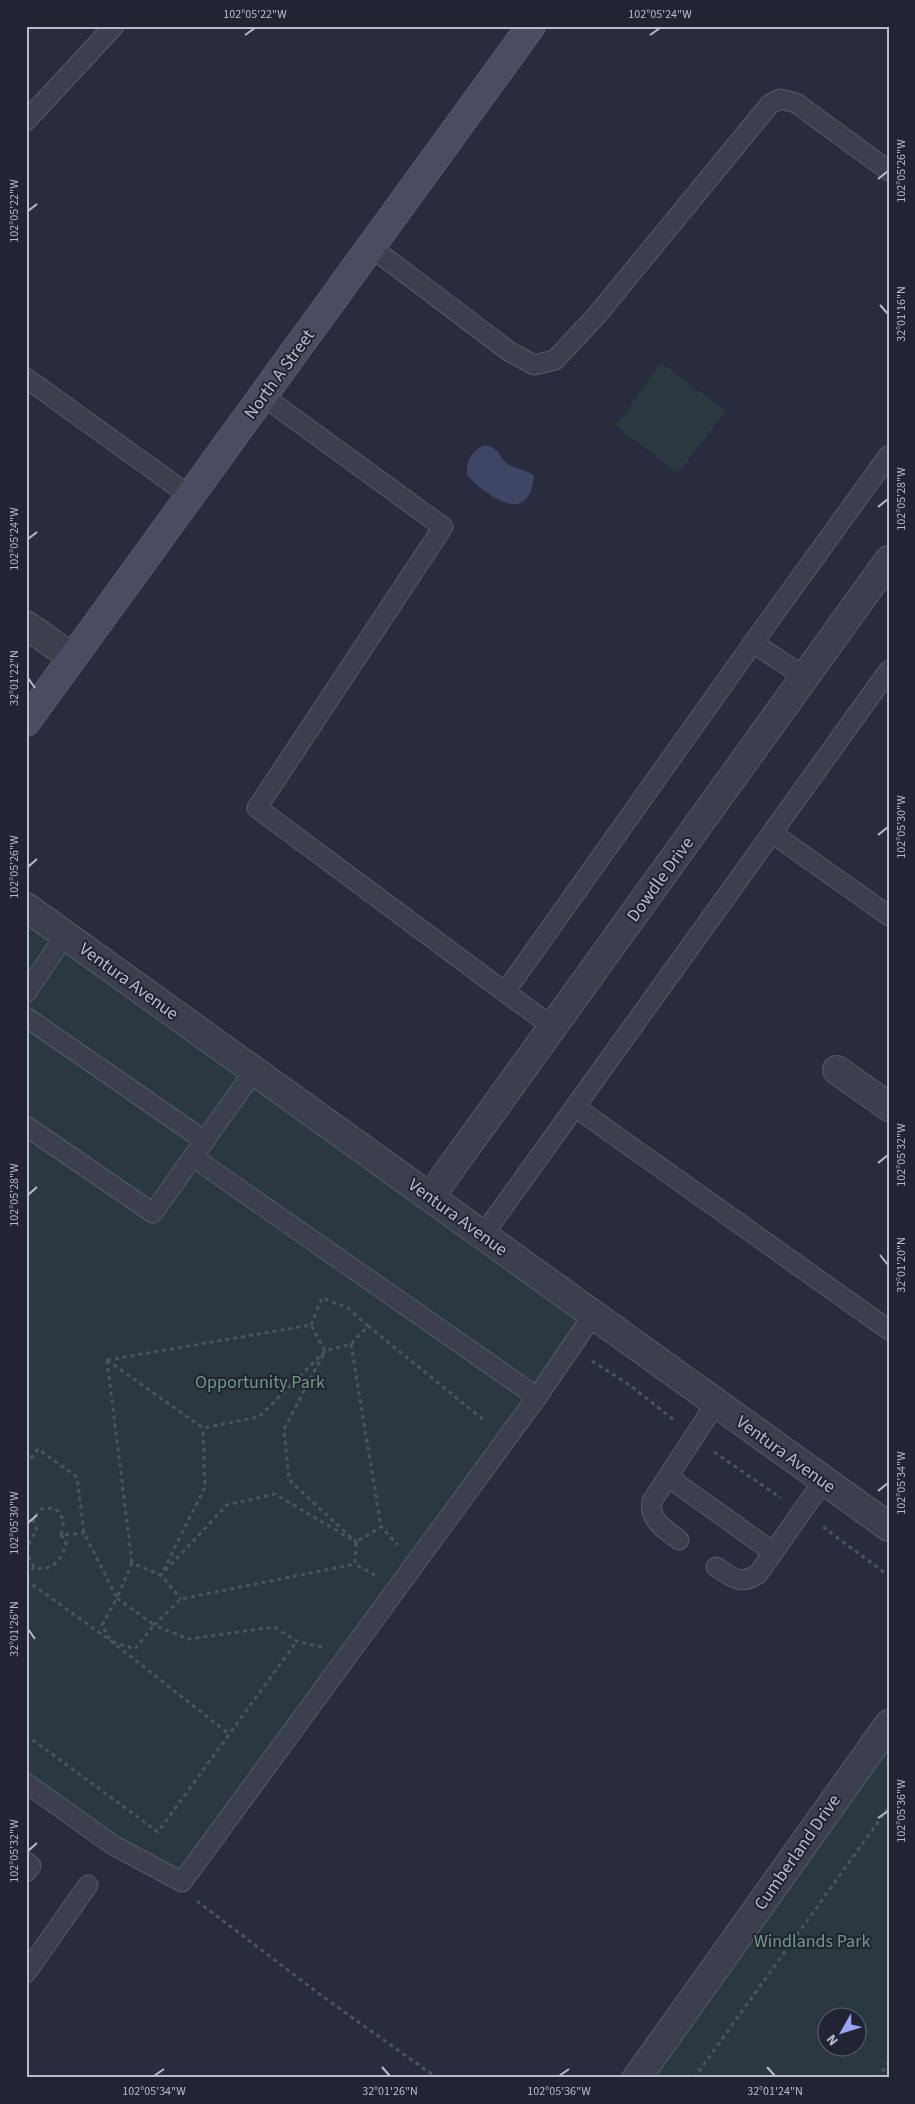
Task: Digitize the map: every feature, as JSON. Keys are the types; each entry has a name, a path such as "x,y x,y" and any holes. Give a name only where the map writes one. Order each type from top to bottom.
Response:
{"main road":[{"name":"North A Street","path":"26,722 531,26"}],"street":[{"name":"Dowdle Drive","path":"430,1197 889,560"},
{"path":"26,625 73,658"},
{"name":"Ventura Avenue","path":"26,907 889,1527"},
{"path":"837,1070 889,1107"},
{"name":"Cumberland Drive","path":"636,2078 889,1724"}],"lane":[{"path":"26,121 114,26"},
{"path":"371,247 510,352 534,365 555,360 597,315 770,104 780,99 796,103 889,171"},
{"path":"26,378 190,496"},
{"path":"263,396 443,527 257,808 553,1027"},
{"path":"505,992 889,455"},
{"path":"753,643 805,677"},
{"path":"483,1235 889,670"},
{"path":"772,833 889,916"},
{"path":"26,993 65,935"},
{"path":"26,1017 205,1141"},
{"path":"26,1126 154,1213 254,1071"},
{"path":"575,1107 889,1330"},
{"path":"193,1157 537,1397"},
{"path":"26,1783 113,1845 182,1882 537,1397 593,1315"},
{"path":"679,1540 655,1520 651,1507 652,1502 716,1403"},
{"path":"668,1477 773,1552"},
{"path":"716,1567 737,1580 744,1580 758,1574 824,1480"},
{"path":"26,1862 31,1866 26,1872"},
{"path":"26,1973 88,1885"}],"path":[{"path":"311,1325 322,1298 348,1308 486,1420 480,1428"},
{"path":"311,1325 325,1351"},
{"path":"107,1360 311,1325"},
{"path":"107,1360 203,1428 258,1417 325,1351 351,1344 368,1326"},
{"path":"351,1344 381,1527 398,1545"},
{"path":"572,1348 631,1386 694,1436 889,1576"},
{"path":"325,1351 284,1429 289,1480 356,1542 355,1564"},
{"path":"107,1360 132,1563 117,1598 102,1625 111,1641 135,1649 154,1625 180,1599 355,1564 376,1576"},
{"path":"161,1575 205,1488 203,1428"},
{"path":"26,1465 38,1449 77,1477 84,1533 117,1598 154,1625 188,1639 274,1627 297,1641 326,1648"},
{"path":"161,1575 227,1505 275,1494 356,1542"},
{"path":"41,1508 53,1508 62,1516 64,1521 61,1534 66,1541 65,1550 61,1559 53,1565 34,1567 28,1549 28,1542 37,1531 33,1519 41,1508"},
{"path":"356,1542 381,1527"},
{"path":"61,1534 84,1533"},
{"path":"394,1551 404,1537"},
{"path":"132,1563 161,1575 180,1599"},
{"path":"34,1567 26,1578 111,1641 229,1734"},
{"path":"370,1584 380,1570"},
{"path":"158,1832 297,1641"},
{"path":"26,1735 158,1832 166,1872 206,1908 262,1948 322,1996 436,2078"},
{"path":"694,2078 889,1807"},
{"path":"878,2078 889,2062"}],"green space":[{"path":"661,363 726,411 678,473 616,426"},
{"name":"Opportunity Park","path":"26,920 589,1328 185,1886 26,1773"},
{"name":"Windlands Park","path":"889,1704 889,2078 617,2078"}],"water":[{"path":"485,445 495,449 512,467 527,471 534,476 531,492 524,501 516,504 506,503 485,491 467,475 467,465 470,457 476,450"}]}
